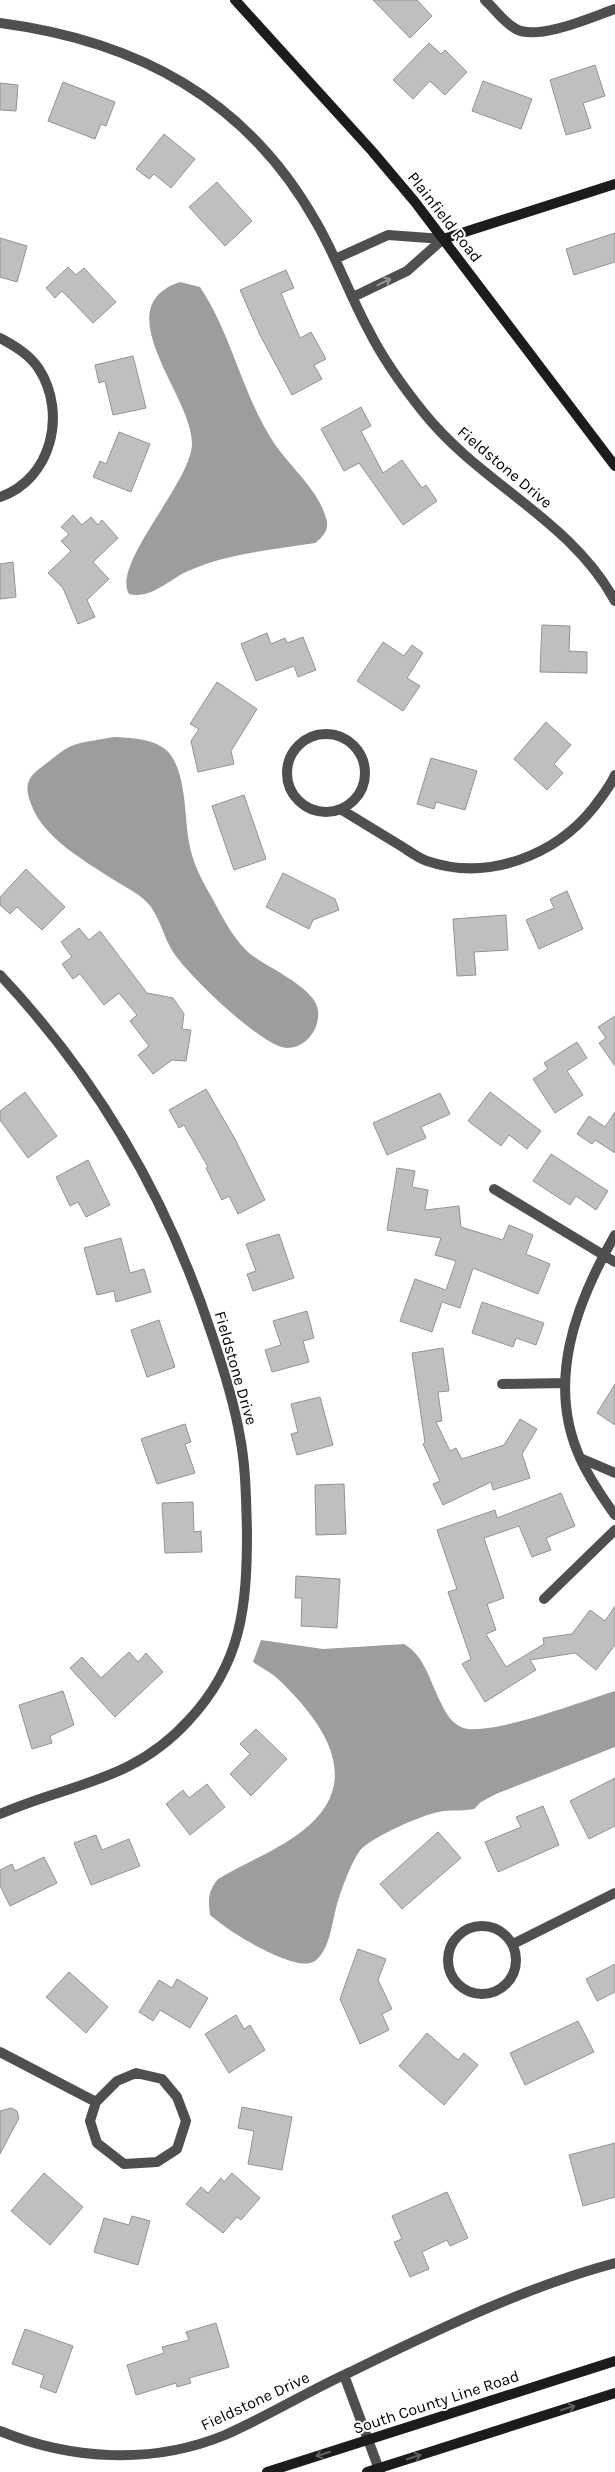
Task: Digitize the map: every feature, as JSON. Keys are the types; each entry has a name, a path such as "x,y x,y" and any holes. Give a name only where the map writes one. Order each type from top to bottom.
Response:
{"main road":[{"name":"Plainfield Road","path":"235,0 372,151 443,239 615,466"},
{"path":"443,239 615,184"},
{"name":"South County Line Road","path":"266,2472 615,2361"},
{"path":"367,2472 379,2470 615,2393"}],"street":[{"path":"485,0 503,20 518,31 540,32 551,30 615,10"},
{"name":"Fieldstone Drive","path":"0,23 70,35 161,68 192,88 243,128 278,166 316,221 352,297 385,359 425,414 469,460 508,492 536,511 576,547 596,569 615,601"},
{"path":"335,259 388,235 443,239"},
{"path":"352,297 407,271 443,239"},
{"path":"0,338 19,348 38,368 50,392 54,419 49,448 34,474 11,493 0,497"},
{"path":"342,810 361,793 366,769 356,746 334,733 309,736 290,752 285,777 295,800 317,813 342,810 425,861 467,868 488,867 517,861 539,853 563,838 588,815 611,785 615,775"},
{"name":"Fieldstone Drive","path":"0,975 54,1036 91,1085 140,1165 174,1234 198,1292 222,1365 240,1438 246,1495 247,1581 241,1624 219,1682 191,1719 174,1736 153,1753 115,1774 0,1814"},
{"path":"494,1189 615,1262"},
{"path":"615,1235 592,1276 576,1316 568,1350 565,1383 566,1408 571,1433 580,1458 594,1485 615,1515"},
{"path":"502,1384 565,1383"},
{"path":"580,1458 615,1473"},
{"path":"544,1598 615,1530"},
{"path":"513,1944 615,1893"},
{"path":"476,1925 497,1929 513,1944 516,1965 507,1985 487,1995 466,1992 450,1976 447,1955 456,1935 476,1925"},
{"path":"0,2052 96,2102"},
{"path":"136,2073 162,2079 177,2097 186,2121 177,2149 157,2162 124,2164 97,2143 90,2121 96,2102 117,2081 136,2073"},
{"name":"Fieldstone Drive","path":"0,2431 53,2449 86,2454 118,2456 162,2452 224,2435 301,2399 344,2375 509,2300 563,2279 615,2263"},
{"path":"344,2375 379,2470"}],"shaded area":[{"path":"180,282 200,287 211,305 253,405 280,452 317,497 326,518 327,526 323,535 315,543 219,560 188,571 160,588 145,594 129,594 126,581 131,563 179,480 188,460 192,444 189,425 158,355 151,332 150,311 159,294"},
{"path":"114,737 151,742 162,747 170,754 176,765 183,790 192,856 200,876 224,920 246,951 301,987 316,1003 318,1011 317,1024 306,1041 300,1045 287,1048 276,1045 261,1036 226,1008 193,976 173,952 151,907 134,892 66,848 45,828 37,816 28,792 28,782 33,774 69,747"},
{"path":"261,1640 323,1649 404,1644 422,1662 450,1719 461,1727 473,1729 491,1728 536,1717 615,1691 615,1747 496,1794 481,1802 474,1809 436,1812 399,1827 374,1840 359,1852 350,1869 338,1901 328,1941 320,1956 311,1963 290,1961 262,1949 235,1934 210,1915 209,1910 211,1892 218,1879 301,1832 321,1813 332,1793 335,1773 332,1753 323,1734 295,1696 275,1677 253,1662"}],"building":[{"path":"373,0 417,0 432,16 410,38"},
{"path":"429,43 441,54 445,50 467,72 445,95 430,81 413,99 393,80"},
{"path":"595,65 605,96 583,103 591,128 566,135 550,80"},
{"path":"483,81 532,99 521,129 472,111"},
{"path":"63,82 115,102 106,126 101,124 95,139 48,121"},
{"path":"0,83 18,85 16,111 0,110"},
{"path":"164,134 195,159 171,188 154,174 149,179 136,169"},
{"path":"217,182 252,221 225,246 189,207"},
{"path":"615,233 615,262 574,275 566,249"},
{"path":"0,238 27,246 17,282 0,277"},
{"path":"68,267 76,275 84,268 116,302 93,323 62,291 55,298 46,288"},
{"path":"286,270 294,288 281,293 300,338 311,332 326,359 314,365 322,379 292,395 260,335 240,290"},
{"path":"133,356 146,408 113,415 105,381 99,383 95,365"},
{"path":"361,407 371,426 361,431 383,473 402,460 422,488 426,485 437,501 403,525 359,463 344,471 321,429"},
{"path":"119,432 150,444 131,492 93,477 100,461 106,464"},
{"path":"73,515 82,525 91,517 98,525 102,520 118,538 93,562 109,579 87,600 95,617 78,624 63,588 48,573 71,551 61,541 69,534 61,527"},
{"path":"13,562 16,597 0,599 0,564"},
{"path":"542,625 570,626 569,651 587,652 587,673 540,672"},
{"path":"267,633 271,644 285,638 287,643 303,637 316,670 298,677 294,666 256,681 241,644"},
{"path":"383,642 404,656 412,645 423,653 407,678 420,686 403,711 357,681"},
{"path":"217,682 257,709 231,751 234,764 198,772 191,741 199,729 190,724"},
{"path":"546,722 571,745 554,764 563,773 547,790 514,759"},
{"path":"431,758 477,771 465,810 436,802 434,809 417,804"},
{"path":"244,795 266,859 234,870 212,806"},
{"path":"26,869 65,907 42,930 17,907 10,914 0,905 0,897"},
{"path":"283,873 335,899 339,910 313,920 309,929 266,907"},
{"path":"567,891 583,929 539,949 526,920 554,908 550,899"},
{"path":"506,915 508,950 474,952 476,975 457,976 453,919"},
{"path":"79,928 89,940 100,931 147,993 173,998 184,1014 182,1029 191,1030 186,1061 172,1060 153,1074 138,1055 149,1046 130,1021 137,1015 119,993 104,1005 80,974 73,979 62,964 72,957 61,942"},
{"path":"615,1016 615,1066 599,1043 606,1038 598,1027"},
{"path":"577,1042 587,1058 567,1071 583,1095 555,1113 533,1079 548,1069 544,1063"},
{"path":"206,1089 235,1139 265,1200 238,1214 229,1196 222,1200 206,1168 208,1167 184,1125 179,1128 169,1110"},
{"path":"25,1092 57,1136 28,1158 0,1120 0,1111"},
{"path":"490,1092 541,1131 527,1149 509,1135 501,1146 468,1121"},
{"path":"440,1093 450,1114 421,1127 426,1138 387,1155 373,1123"},
{"path":"615,1112 615,1153 595,1140 592,1144 577,1134 589,1116 605,1127"},
{"path":"551,1154 608,1191 596,1210 576,1196 570,1205 533,1181"},
{"path":"88,1160 110,1205 86,1217 78,1202 70,1206 56,1177"},
{"path":"397,1168 415,1171 412,1187 428,1190 425,1210 459,1206 461,1227 503,1240 509,1225 533,1235 526,1254 550,1264 538,1294 473,1268 460,1308 442,1302 432,1332 400,1321 415,1279 446,1290 456,1261 435,1255 441,1238 387,1230"},
{"path":"279,1234 294,1278 253,1291 247,1274 256,1271 246,1244"},
{"path":"121,1238 130,1273 144,1269 151,1292 116,1302 114,1291 97,1295 84,1248"},
{"path":"482,1302 544,1323 536,1345 516,1338 513,1347 472,1333"},
{"path":"307,1311 314,1338 303,1341 309,1362 272,1372 265,1350 281,1345 273,1321"},
{"path":"159,1320 175,1367 147,1377 131,1330"},
{"path":"443,1348 449,1391 438,1392 442,1421 436,1422 450,1451 456,1448 462,1459 504,1445 520,1419 537,1429 522,1454 530,1478 493,1490 491,1482 443,1505 433,1484 440,1481 423,1444 425,1443 412,1353"},
{"path":"615,1384 615,1425 597,1413"},
{"path":"320,1397 333,1445 297,1455 291,1434 298,1432 291,1404"},
{"path":"185,1424 191,1442 185,1444 195,1473 157,1484 141,1439"},
{"path":"344,1484 346,1534 316,1535 315,1485"},
{"path":"561,1493 575,1526 546,1538 551,1550 532,1557 519,1526 484,1538 504,1598 487,1604 496,1630 486,1634 506,1667 544,1644 543,1638 572,1634 590,1610 605,1621 615,1606 615,1645 596,1670 575,1653 530,1660 536,1670 485,1702 462,1664 471,1659 448,1592 457,1589 437,1530 495,1510 497,1518"},
{"path":"193,1502 194,1532 201,1531 202,1552 165,1553 162,1503"},
{"path":"296,1576 340,1579 337,1628 301,1626 302,1598 295,1598"},
{"path":"129,1652 138,1662 146,1653 163,1672 115,1717 70,1668 82,1657 101,1678"},
{"path":"63,1691 74,1725 50,1736 52,1743 32,1749 19,1705"},
{"path":"256,1729 287,1759 251,1796 230,1774 250,1754 240,1744"},
{"path":"615,1778 615,1826 589,1839 570,1801"},
{"path":"207,1784 225,1807 190,1835 166,1804 183,1790 189,1798"},
{"path":"543,1806 559,1845 498,1872 485,1842 521,1827 516,1817"},
{"path":"438,1832 461,1858 402,1909 380,1884"},
{"path":"96,1835 102,1850 129,1839 140,1866 91,1885 74,1843"},
{"path":"44,1857 57,1883 10,1906 0,1886 0,1870 12,1864 15,1871"},
{"path":"358,1949 386,1959 378,1980 392,2009 382,2014 389,2030 360,2044 340,1999"},
{"path":"615,1964 615,1992 597,2001 586,1979"},
{"path":"69,1972 108,2007 86,2033 46,1997"},
{"path":"177,1979 208,1998 190,2028 160,2010 153,2021 139,2012 159,1980 172,1988"},
{"path":"236,2015 244,2029 250,2025 265,2050 229,2073 205,2034"},
{"path":"578,2021 594,2052 525,2085 510,2053"},
{"path":"427,2033 458,2060 464,2053 478,2065 444,2105 399,2066"},
{"path":"242,2107 292,2117 282,2170 248,2164 254,2131 238,2128"},
{"path":"11,2108 17,2111 19,2118 0,2154 0,2111"},
{"path":"615,2143 615,2197 583,2206 569,2155"},
{"path":"44,2173 83,2207 50,2245 11,2211"},
{"path":"232,2173 260,2198 241,2220 237,2217 223,2233 186,2204 201,2187 208,2193 221,2178 224,2182"},
{"path":"447,2192 468,2238 450,2246 447,2240 422,2252 429,2269 410,2277 394,2242 402,2239 392,2216"},
{"path":"132,2216 150,2221 138,2265 94,2252 104,2218 129,2225"},
{"path":"216,2323 229,2367 189,2378 191,2383 177,2387 176,2383 136,2395 127,2365 164,2353 162,2347 189,2340 186,2332"},
{"path":"25,2329 73,2346 56,2393 40,2387 44,2375 12,2364"}]}
